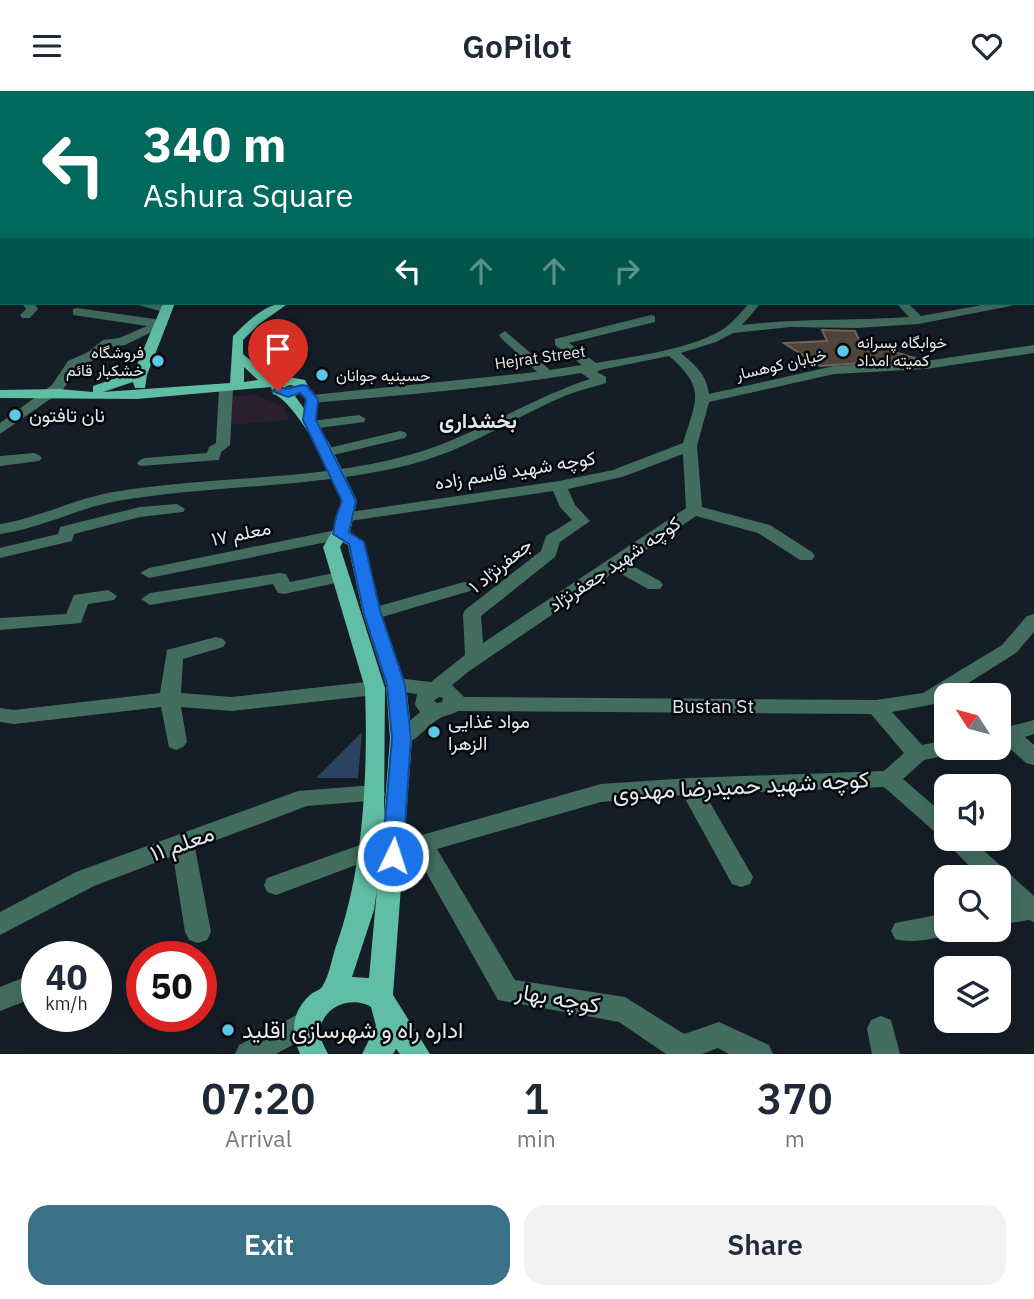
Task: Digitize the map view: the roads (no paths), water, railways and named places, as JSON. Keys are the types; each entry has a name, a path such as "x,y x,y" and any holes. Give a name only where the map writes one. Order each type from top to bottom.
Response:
{"main road":[{"path":"230,388 237,360 236,346 241,334 280,305"},
{"path":"141,394 140,375 168,306"},
{"path":"237,360 279,388 296,403 338,475 349,501 342,525 331,547 339,577 385,687 401,738 382,853 333,993"},
{"path":"230,388 227,372 237,360"},
{"path":"49,394 105,388 140,375"},
{"path":"0,394 80,397 230,388 279,388 300,383 307,394 310,423"},
{"path":"296,403 307,394"},
{"path":"342,525 356,542 385,687 374,794 382,853 384,1007 390,1029 386,1041 376,1054"},
{"path":"314,1054 307,1042 308,1022 313,1010 333,993 357,988 384,1007 416,1054"}],"street":[{"name":"Hejrat Street","path":"307,394 549,376 590,369 671,351 731,330 753,305"},
{"path":"904,305 918,320"},
{"path":"951,305 958,313"},
{"path":"731,330 790,323 857,324 918,320 1000,305"},
{"path":"77,312 162,324"},
{"path":"0,529 28,525 112,497 247,481 338,475 413,459 453,445 557,394 601,380 559,342 651,319"},
{"path":"0,430 57,388 73,364 93,355 107,343 121,342 162,324"},
{"path":"505,335 549,376"},
{"name":"خیابان کوهسار","path":"703,398 834,370 926,365 981,359 1034,349"},
{"path":"671,351 693,370 701,383 703,398"},
{"path":"145,463 214,457 214,450 223,445 230,388"},
{"name":"کوچه شهید جعفرنژاد","path":"468,662 694,510 690,446 703,398"},
{"path":"310,423 359,419"},
{"path":"325,453 400,435"},
{"name":"کوچه شهید قاسم زاده","path":"342,525 617,474 690,446"},
{"path":"0,461 34,458"},
{"name":"جعفرنژاد ۱","path":"468,662 472,614 549,552 552,540 582,521 568,507 559,486"},
{"path":"0,553 66,537 66,531 140,512 177,509"},
{"path":"694,510 764,529 806,556"},
{"name":"معلم ۱۷","path":"149,573 342,525"},
{"path":"615,563 654,585"},
{"path":"150,599 280,578 284,589 339,577"},
{"path":"372,614 464,587"},
{"path":"0,624 74,619 80,599 108,596"},
{"name":"Bustan St","path":"0,715 14,717 170,699 232,703 385,687 444,700 876,706 928,699 1009,649 1034,620"},
{"path":"177,742 170,699 174,655 216,643"},
{"path":"401,738 444,700 468,662"},
{"path":"876,706 917,754"},
{"path":"1012,734 1034,727"},
{"path":"1012,742 1034,757"},
{"path":"934,750 917,754 889,779 934,819"},
{"name":"کوچه شهید حمیدرضا مهدوی","path":"276,885 601,793 689,786 889,779"},
{"path":"689,786 741,877"},
{"name":"معلم ۱۱","path":"0,924 85,879 306,797 374,794"},
{"path":"181,843 198,932"},
{"name":"کوچه بهار","path":"422,844 507,991 625,1010 681,1048 719,1035 759,1054"},
{"path":"968,851 984,865"},
{"path":"1011,890 1033,910"},
{"path":"1011,913 1033,910"},
{"path":"904,931 934,926"},
{"path":"0,999 21,991"},
{"path":"249,1054 308,1022"}],"place":[{"name":"خوابگاه پسرانه کمیته امداد","path":"843,351"},
{"name":"فروشگاه خشکبار قائم","path":"158,361"},
{"name":"حسینیه جوانان","path":"322,375"},
{"name":"نان تافتون","path":"15,415"},
{"name":"مواد غذایی الزهرا","path":"434,732"},
{"name":"اداره راه و شهرسازی اقلید","path":"228,1030"}],"district":[{"name":"بخشداری","path":"478,421"}]}
